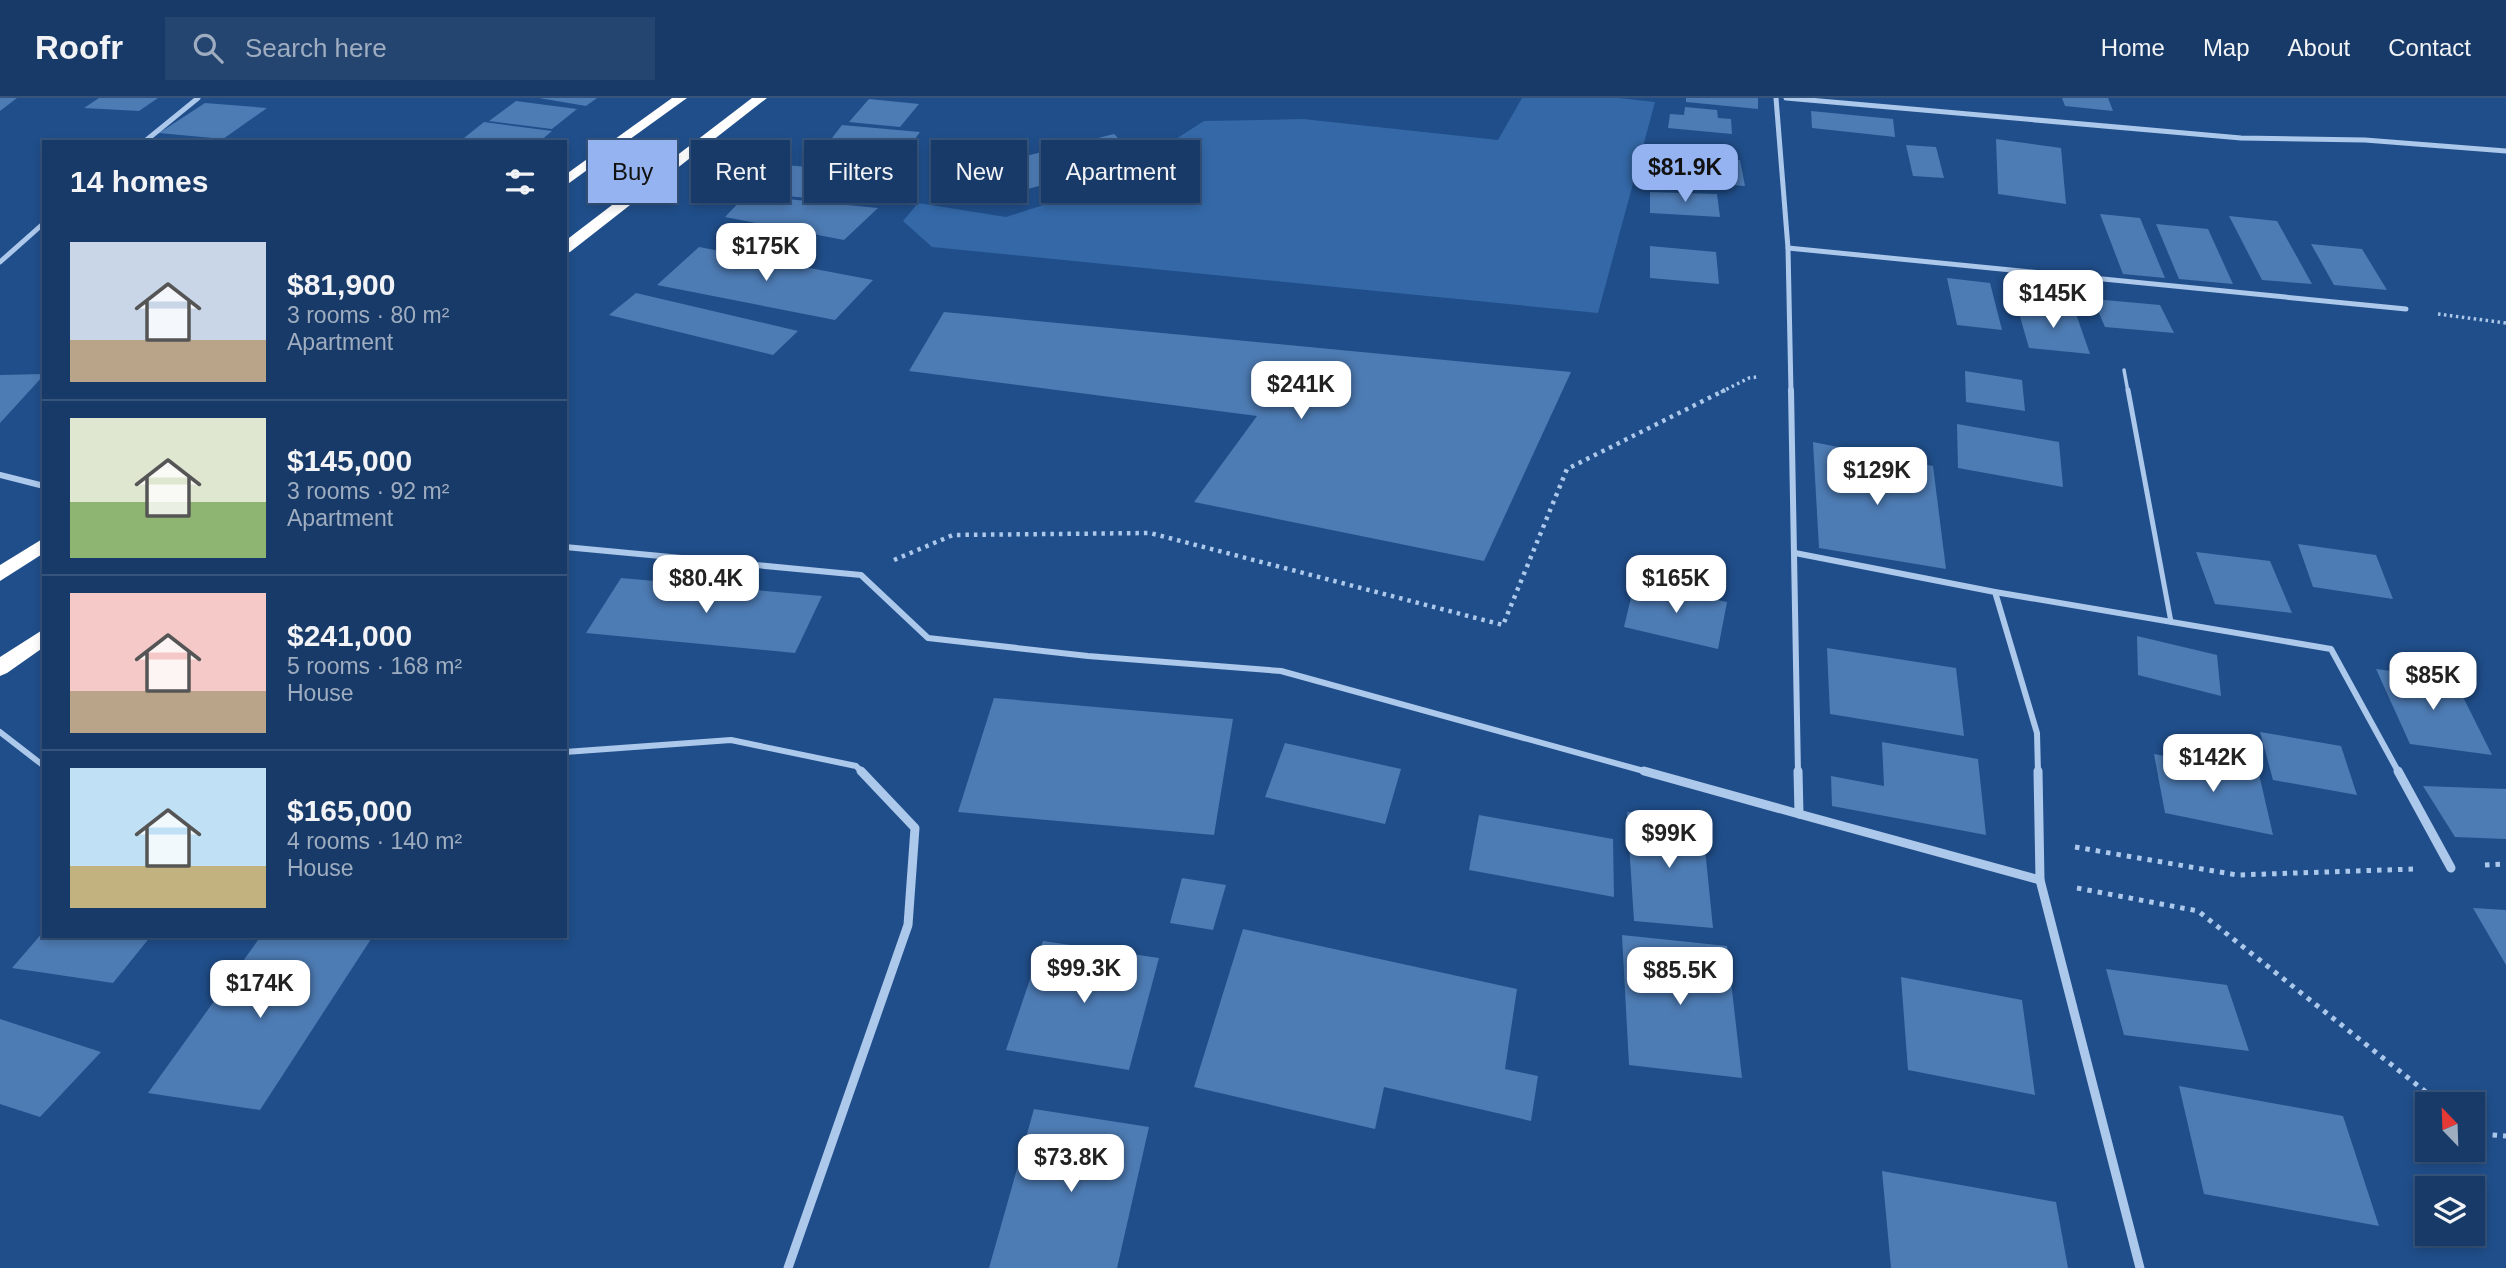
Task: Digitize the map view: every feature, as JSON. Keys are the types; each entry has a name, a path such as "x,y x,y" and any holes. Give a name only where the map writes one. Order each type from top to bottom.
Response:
{"highway":[{"path":"567,181 680,98"},
{"path":"567,247 760,98"},
{"path":"0,574 42,545"},
{"path":"0,668 42,637"}],"street":[{"path":"146,140 198,98"},
{"path":"1776,98 1788,248 1799,814"},
{"path":"1786,98 2241,138 2365,141 2506,151"},
{"path":"0,262 42,225"},
{"path":"1788,248 2406,309"},
{"path":"0,475 42,486"},
{"path":"567,547 862,575 928,638 1088,656 1281,671 2040,880"},
{"path":"1795,553 1995,592 2331,649 2451,868"},
{"path":"1995,592 2036,733 2040,880 2140,1268"},
{"path":"0,732 42,764"},
{"path":"567,752 731,740 856,766 915,828 908,925 788,1268"}],"lane":[{"path":"2124,370 2171,622"}],"path":[{"path":"2406,309 2506,323"},
{"path":"862,575 953,535 1150,533 1503,625 1567,469 1749,378 1790,375"},
{"path":"2040,841 2237,875 2506,864"},
{"path":"2040,880 2198,912 2426,1092"},
{"path":"2485,1134 2506,1136"}],"shaded area":[{"path":"1522,98 1619,98 1655,102 1598,313 932,247 903,221 918,203 1006,217 1050,203 1200,203 1200,140 1174,140 1204,121 1303,119 1498,140"}],"building":[{"path":"0,98 17,98 0,111"},
{"path":"99,98 158,98 139,111 84,108"},
{"path":"539,98 597,98 586,106"},
{"path":"1686,98 1758,98 1758,109 1686,102"},
{"path":"2062,98 2108,98 2113,111 2065,106"},
{"path":"869,99 919,104 900,127 849,122"},
{"path":"516,101 577,109 552,129 489,121"},
{"path":"205,103 267,108 223,139 159,133"},
{"path":"1685,107 1717,110 1718,118 1731,119 1732,134 1668,128 1670,114 1684,115"},
{"path":"1811,111 1893,119 1895,137 1812,128"},
{"path":"484,122 552,131 541,140 462,140"},
{"path":"842,125 920,132 914,140 830,140"},
{"path":"1114,134 1120,140 1090,140"},
{"path":"1996,139 2061,148 2066,204 1998,194"},
{"path":"1906,145 1936,147 1944,178 1913,176"},
{"path":"1041,152 1041,185 1027,189 1027,156"},
{"path":"1659,155 1740,160 1745,186 1659,180"},
{"path":"790,165 804,167 804,198 790,196"},
{"path":"1650,192 1717,194 1720,217 1650,213"},
{"path":"790,199 804,201 804,203 878,208 844,240 725,217 738,203 790,203"},
{"path":"2100,214 2140,218 2165,278 2123,274"},
{"path":"2229,216 2277,221 2312,284 2262,280"},
{"path":"2156,224 2208,229 2233,284 2179,279"},
{"path":"2311,244 2362,249 2387,290 2334,285"},
{"path":"1650,246 1716,252 1719,284 1650,278"},
{"path":"699,247 873,280 835,320 657,285"},
{"path":"1947,278 1990,283 2002,330 1957,325"},
{"path":"636,293 798,331 773,355 609,315"},
{"path":"2093,299 2160,305 2174,333 2105,327"},
{"path":"2017,306 2075,311 2090,354 2029,348"},
{"path":"944,312 1571,372 1484,561 1194,502 1257,416 909,371"},
{"path":"1965,371 2022,380 2025,411 1966,402"},
{"path":"42,374 0,423 0,375"},
{"path":"1957,424 2059,442 2063,487 1958,468"},
{"path":"1813,442 1933,466 1946,569 1819,548"},
{"path":"2298,544 2376,555 2393,599 2313,587"},
{"path":"2196,552 2270,561 2292,613 2215,604"},
{"path":"621,578 822,596 795,653 586,633"},
{"path":"1635,581 1727,602 1718,649 1624,627"},
{"path":"2137,636 2217,655 2221,696 2138,675"},
{"path":"1827,648 1956,668 1964,736 1830,714"},
{"path":"2376,669 2454,679 2492,755 2410,744"},
{"path":"994,698 1233,719 1214,835 958,812"},
{"path":"2260,732 2341,746 2357,795 2273,780"},
{"path":"1882,742 1978,759 1986,835 1832,806 1831,776 1884,786"},
{"path":"1285,743 1401,769 1385,824 1265,797"},
{"path":"2154,754 2259,774 2273,835 2165,813"},
{"path":"2423,786 2506,789 2506,839 2455,837"},
{"path":"1627,812 1702,819 1713,928 1634,921"},
{"path":"1479,815 1613,839 1614,897 1469,870"},
{"path":"1182,878 1226,885 1213,930 1170,923"},
{"path":"2473,908 2506,910 2506,965"},
{"path":"1243,929 1517,989 1505,1069 1538,1076 1531,1121 1384,1087 1375,1129 1194,1087"},
{"path":"42,933 42,938 149,938 113,983 12,968"},
{"path":"1622,935 1727,946 1742,1078 1629,1065"},
{"path":"260,938 372,938 260,1110 148,1093"},
{"path":"1043,941 1159,958 1129,1070 1006,1050"},
{"path":"2106,969 2227,985 2249,1051 2124,1035"},
{"path":"1901,977 2022,1000 2035,1095 1908,1070"},
{"path":"0,1019 101,1052 40,1117 0,1104"},
{"path":"2179,1086 2343,1116 2379,1226 2204,1194"},
{"path":"1034,1109 1149,1127 1117,1268 989,1268"},
{"path":"1882,1171 2056,1202 2068,1268 1891,1268"}]}
